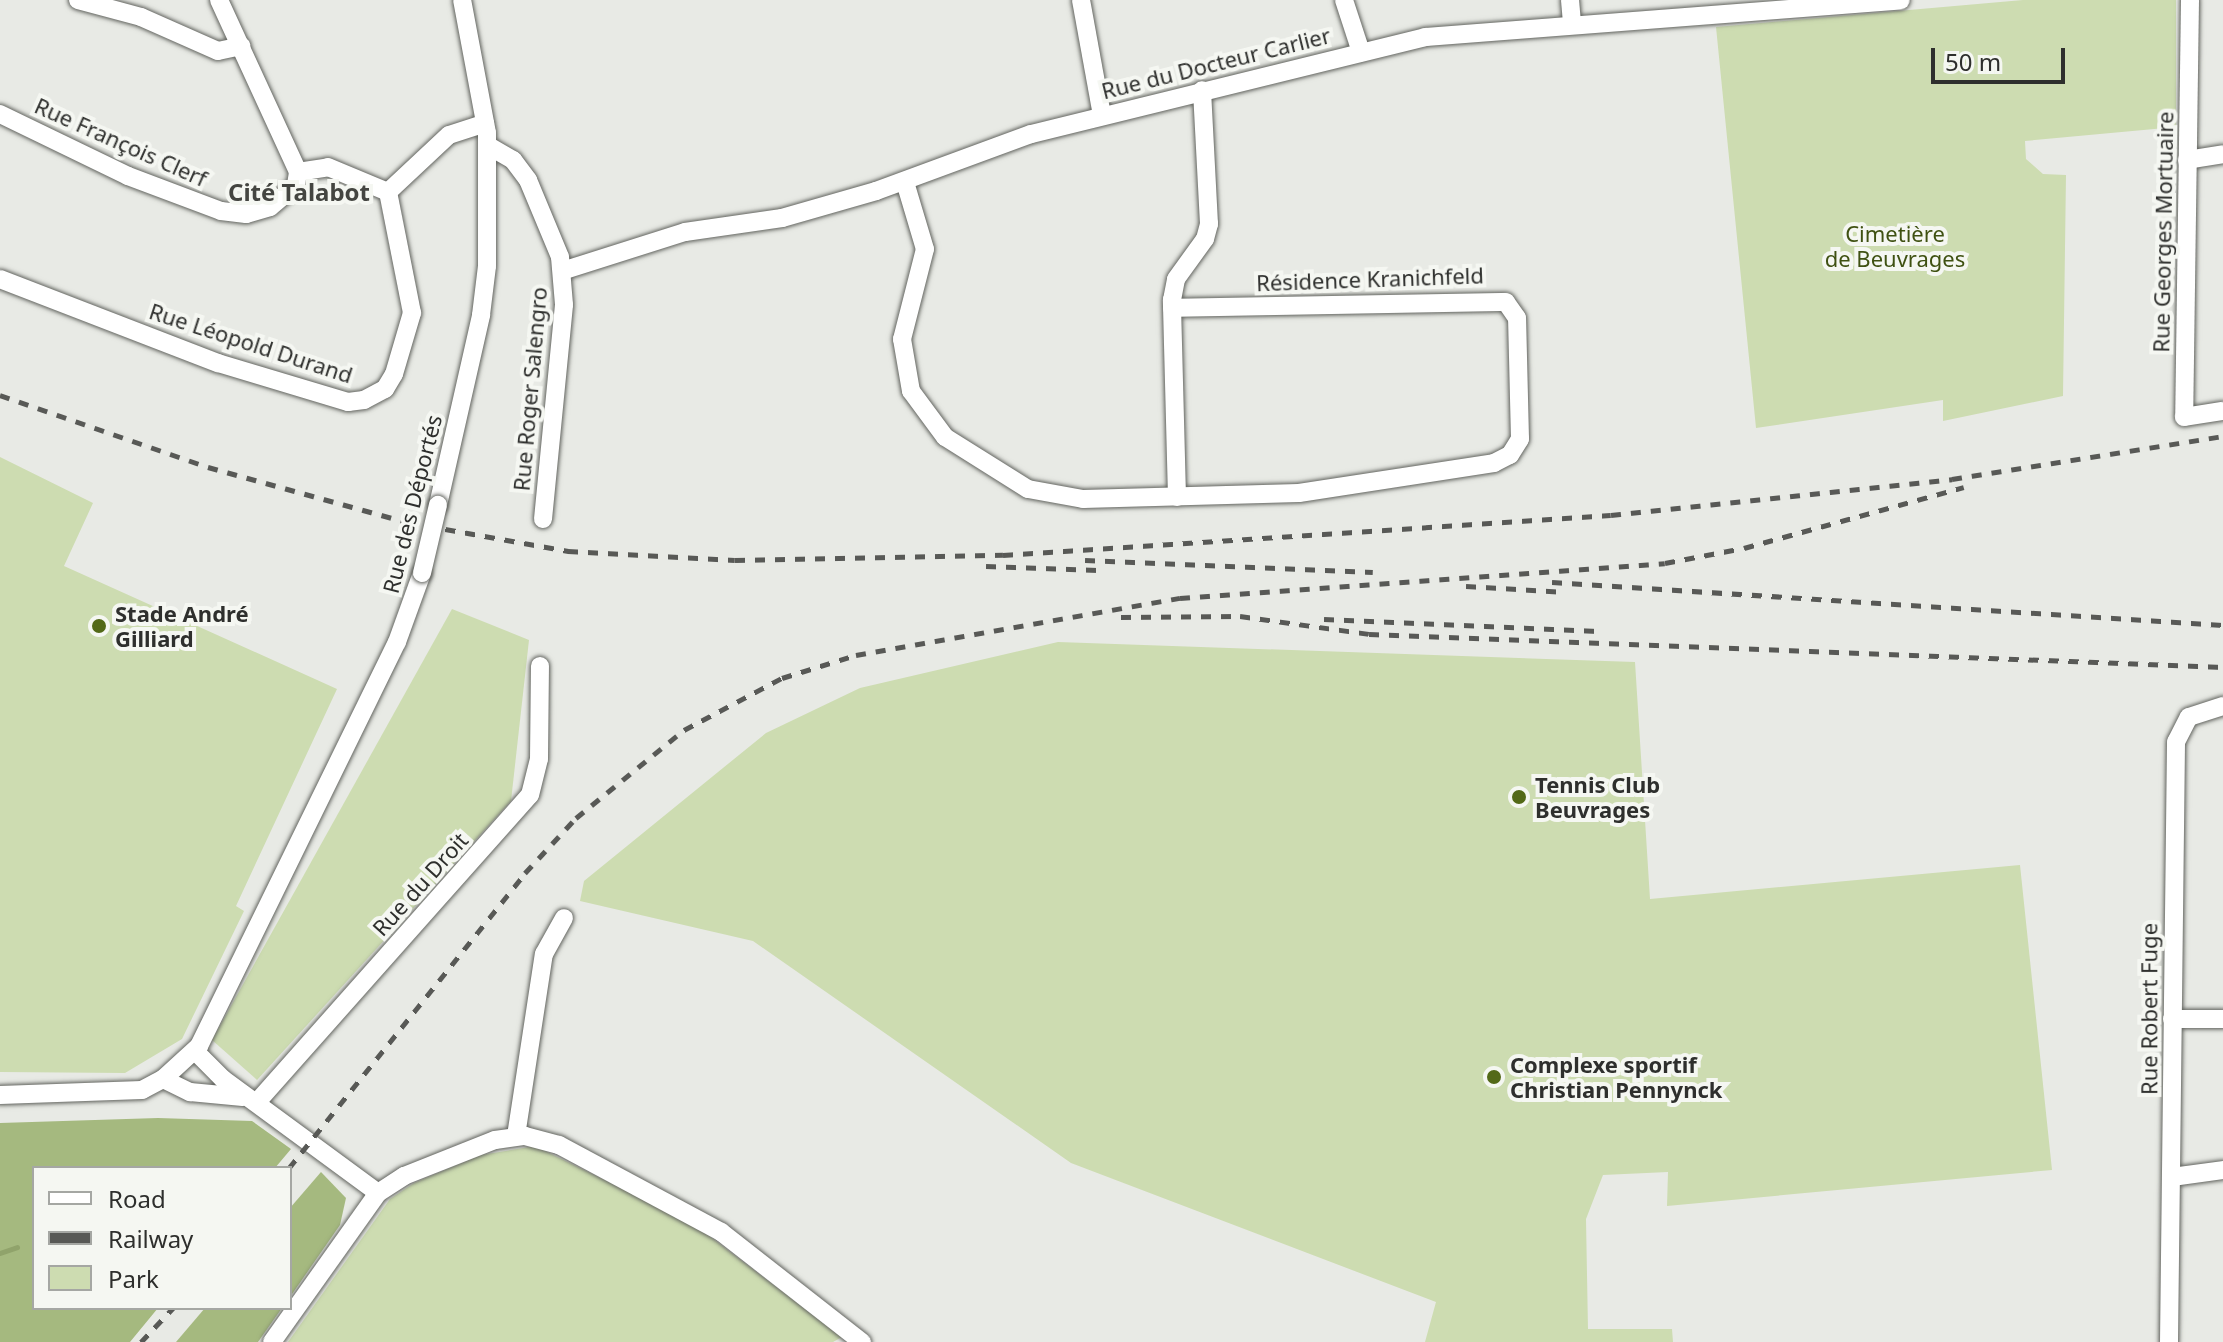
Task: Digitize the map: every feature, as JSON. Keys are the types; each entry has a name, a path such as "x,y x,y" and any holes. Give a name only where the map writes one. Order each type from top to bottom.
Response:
{"street":[{"path":"78,0 141,17 218,51 241,46"},
{"path":"219,0 298,172 320,166 388,192 449,135 485,123"},
{"name":"Rue des Déportés","path":"0,1095 142,1090 163,1079 195,1051 397,642 422,573 483,299 487,145 462,0"},
{"path":"1081,0 1102,115"},
{"path":"1344,0 1361,52"},
{"path":"1570,0 1572,25"},
{"name":"Rue du Docteur Carlier","path":"562,271 685,232 782,218 905,182 1022,137 1102,115 1361,52 1467,31 1901,0"},
{"name":"Rue Georges Mortuaire","path":"2190,0 2184,417 2223,411"},
{"path":"905,182 925,249 905,321 903,359 911,391 930,420 963,451 1037,493 1069,499 1177,497 1172,308 1176,279 1205,239 1209,224 1202,90"},
{"name":"Rue François Clerf","path":"0,114 128,176 229,212 270,207 296,185 298,172"},
{"name":"Rue Roger Salengro","path":"487,145 513,160 528,180 550,223 562,271 560,366 543,519"},
{"path":"2187,160 2223,154"},
{"name":"Rue Léopold Durand","path":"0,279 218,363 348,402 364,400 390,381 412,313 388,192"},
{"name":"Résidence Kranichfeld","path":"1172,308 1502,300 1517,318 1522,428 1514,450 1494,463 1330,490 1177,497"},
{"name":"Rue du Droit","path":"258,1101 530,795 539,759 540,666"},
{"name":"Rue Robert Fuge","path":"2169,1342 2176,742 2180,726 2195,713 2223,706"},
{"path":"516,1136 544,954 564,918"},
{"path":"2172,1019 2223,1019"},
{"path":"195,1051 223,1079 258,1101 378,1193"},
{"path":"163,1079 190,1092 225,1092 258,1101"},
{"path":"272,1342 378,1193 404,1176 516,1136 559,1145 713,1227 862,1342"},
{"path":"2172,1177 2223,1170"}],"green space":[{"name":"Cimetière de Beuvrages","path":"2023,0 2176,0 2176,127 2025,141 2026,159 2043,174 2066,175 2063,396 1943,421 1943,400 1756,428 1716,27"},
{"name":"Stade André Gilliard","path":"0,457 93,503 64,566 337,689 236,906 244,911 182,1039 125,1073 0,1072"},
{"path":"452,609 529,640 511,801 257,1080 212,1040"},
{"name":"Complexe sportif Christian Pennynck","path":"1058,642 1635,662 1650,899 2020,865 2052,1170 1667,1206 1668,1172 1603,1175 1586,1219 1588,1329 1672,1329 1673,1342 1425,1342 1436,1302 1071,1163 753,941 580,901 584,881 766,733 860,688"},
{"path":"158,1118 252,1121 291,1149 277,1166 32,1166 32,1310 156,1310 130,1342 0,1342 0,1123"},
{"path":"535,1146 692,1223 842,1337 833,1342 288,1342 390,1199 414,1183 481,1155"},
{"path":"321,1172 346,1198 340,1225 292,1294 292,1206"},
{"path":"203,1310 281,1310 258,1342 176,1342"}],"waterway":[{"path":"0,1253 17,1247"}],"railway":[{"path":"0,395 208,467 406,522 568,551 735,560 1003,555 1611,515 1952,479 2223,436"},
{"path":"291,1166 525,873 576,818 684,730 782,678 856,655 1180,598 1665,563 1744,548 1964,487"},
{"path":"1085,560 1373,572"},
{"path":"986,566 1098,570"},
{"path":"1552,582 2223,625"},
{"path":"1466,586 1566,592"},
{"path":"1121,617 1240,616 1369,634 2223,667"},
{"path":"1324,619 1604,631"},
{"path":"141,1342 171,1310"}],"place":[{"name":"Stade André Gilliard","path":"99,626"},
{"name":"Tennis Club Beuvrages","path":"1519,797"},
{"name":"Complexe sportif Christian Pennynck","path":"1494,1077"}],"district":[{"name":"Cité Talabot","path":"299,192"}]}
